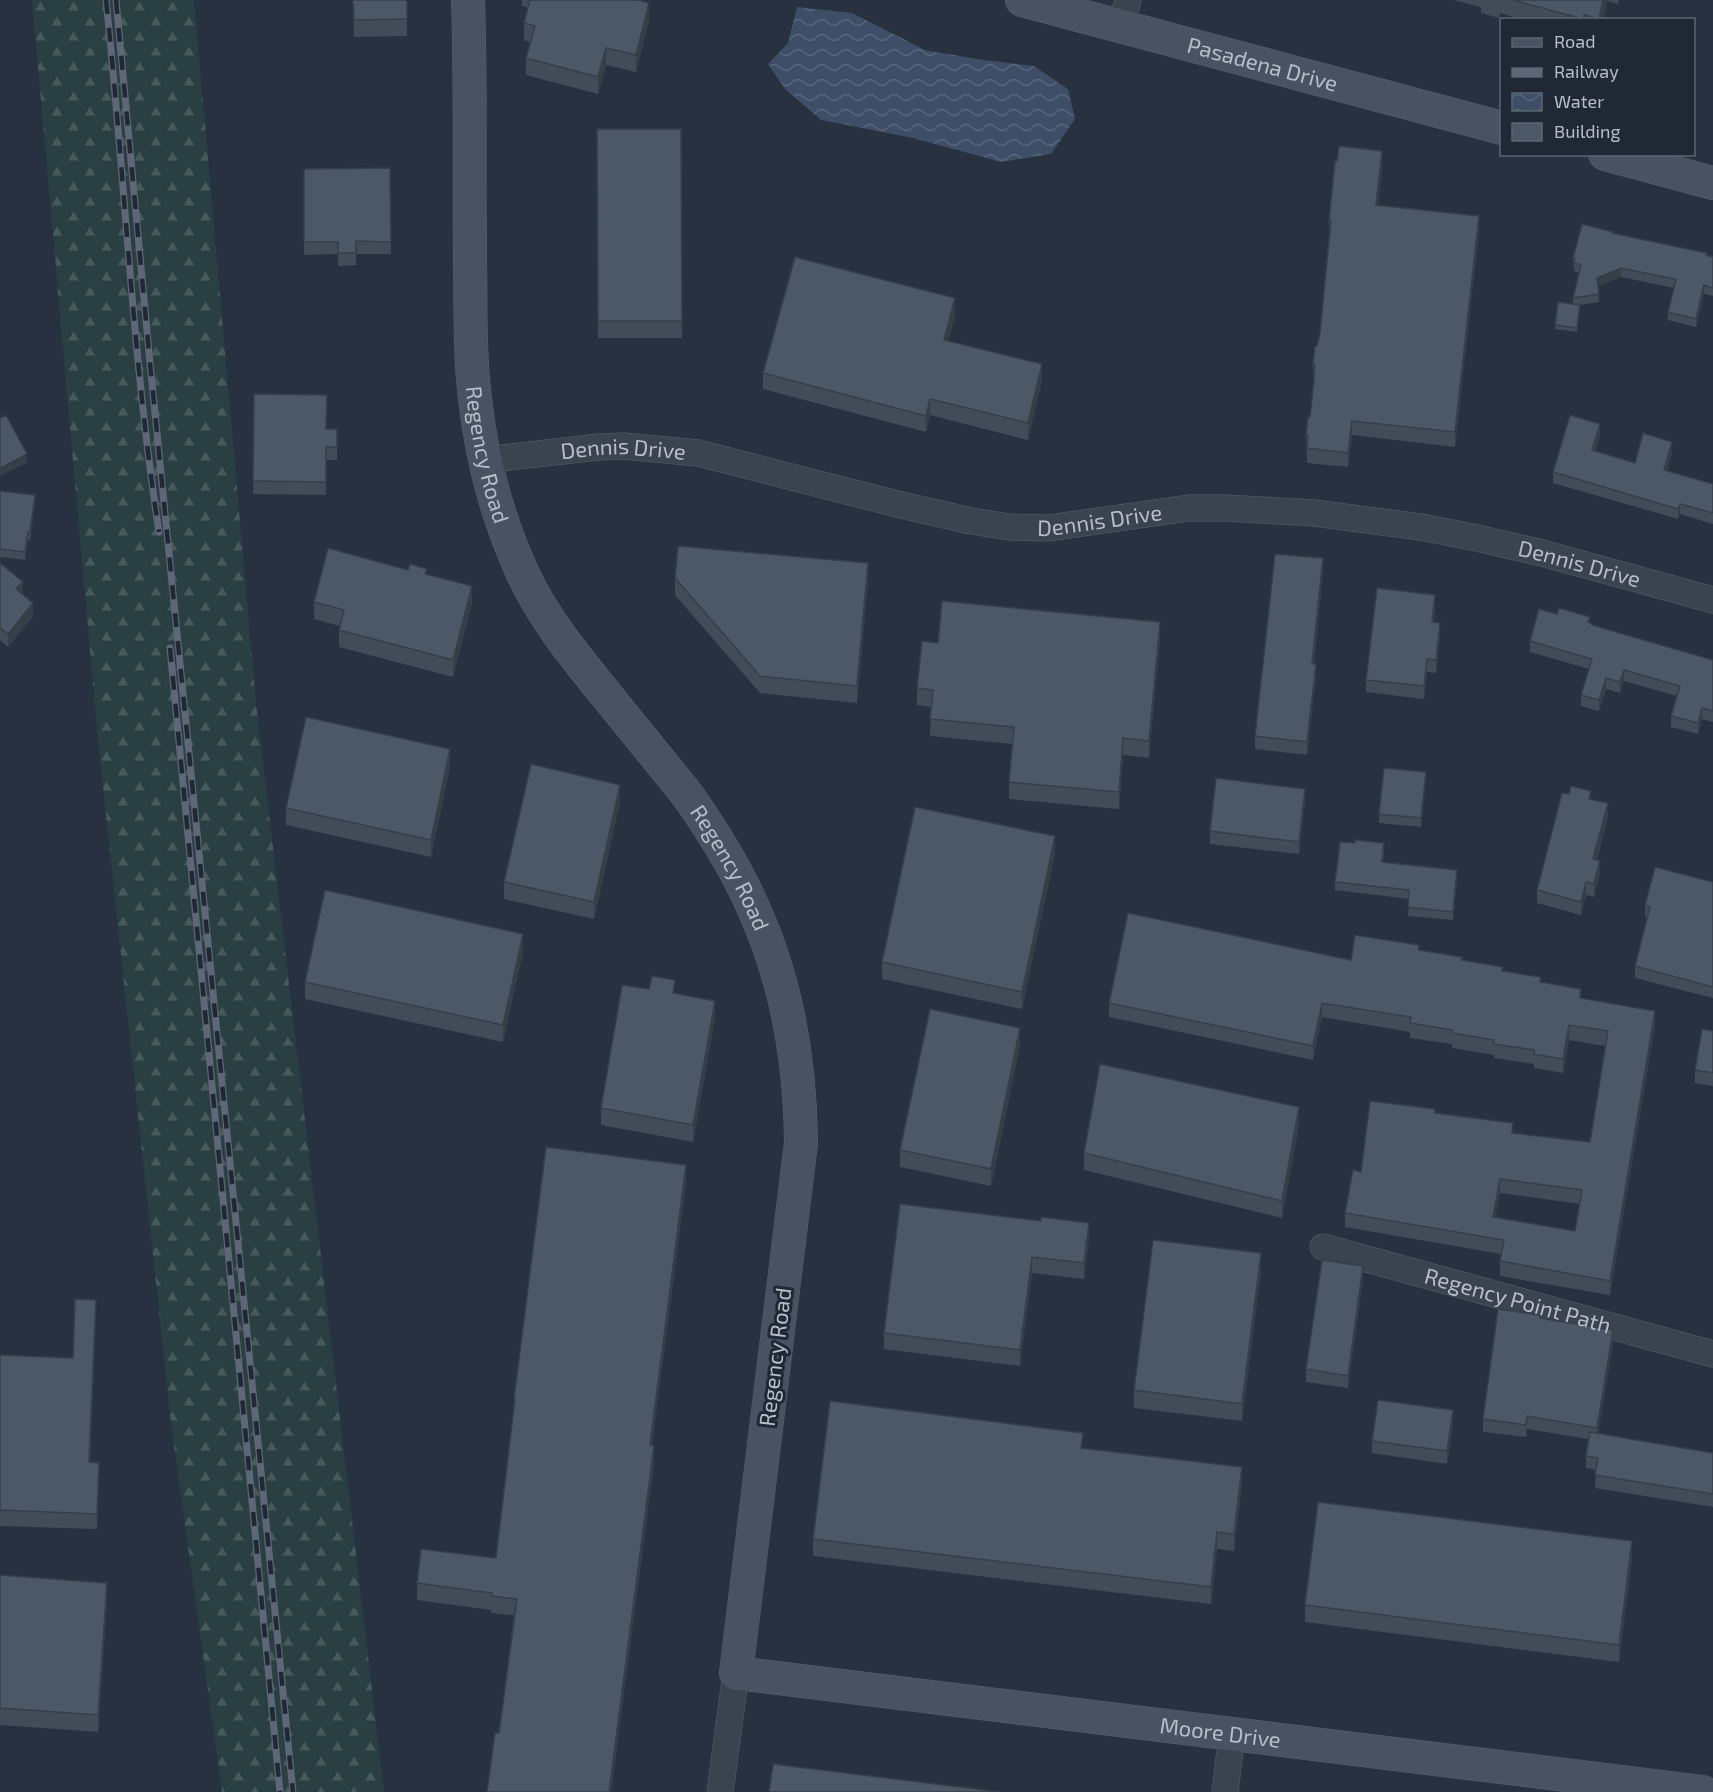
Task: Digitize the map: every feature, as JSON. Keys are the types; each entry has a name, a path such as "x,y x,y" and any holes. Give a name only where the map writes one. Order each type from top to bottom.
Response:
{"street":[{"name":"Regency Road","path":"468,0 474,388 484,460 506,532 523,575 568,649 684,791 731,863 767,939 781,982 798,1072 801,1143 720,1792"},
{"name":"Pasadena Drive","path":"1022,0 1124,13 1500,127"},
{"path":"1612,156 1713,183"},
{"name":"Dennis Drive","path":"484,460 624,446 698,453 897,504 1009,527 1049,528 1189,508 1314,513 1421,527 1477,538 1542,553 1713,600"},
{"name":"Regency Point Path","path":"1323,1247 1713,1354"},
{"name":"Moore Drive","path":"736,1673 1703,1792"},
{"path":"1226,1792 1233,1734"}],"green space":[{"path":"32,0 194,0 256,703 384,1792 222,1792 171,1424 97,730"}],"water":[{"path":"797,7 852,13 925,50 1034,66 1068,89 1075,119 1051,154 1001,162 913,138 821,120 785,89 768,64 788,43"}],"building":[{"path":"353,0 407,0 407,19 354,20"},
{"path":"530,0 639,0 649,3 636,55 606,48 598,77 526,58 535,26 524,23"},
{"path":"1513,0 1603,0 1599,18 1584,15 1583,18"},
{"path":"597,129 681,129 682,321 598,321"},
{"path":"1339,146 1382,151 1376,205 1479,216 1455,432 1352,421 1348,453 1307,448 1308,435 1306,435 1315,365 1313,364 1315,346 1317,346 1320,333 1331,220 1329,220 1335,161 1337,161"},
{"path":"390,168 391,242 356,241 356,253 338,253 338,242 304,242 304,169"},
{"path":"1582,224 1612,233 1707,253 1706,255 1713,257 1713,288 1704,285 1696,319 1668,312 1676,280 1621,268 1597,278 1599,294 1573,298 1581,265 1574,263 1573,258"},
{"path":"795,257 955,298 944,340 1042,364 1028,423 930,399 926,416 763,373"},
{"path":"1558,302 1580,305 1577,328 1555,325"},
{"path":"254,394 327,395 326,429 337,429 337,447 326,447 326,482 253,481"},
{"path":"6,415 27,454 0,468 0,418"},
{"path":"1570,415 1600,424 1592,450 1635,463 1643,433 1672,442 1664,470 1713,484 1713,513 1680,504 1678,509 1553,472"},
{"path":"0,491 35,495 25,552 0,549"},
{"path":"678,546 868,563 857,686 760,676 675,578"},
{"path":"328,548 408,570 410,564 427,569 425,574 472,586 453,660 339,630 344,610 314,602"},
{"path":"1275,554 1323,558 1312,664 1316,664 1307,742 1255,736"},
{"path":"0,563 23,582 16,589 33,603 8,634 0,628"},
{"path":"1377,588 1435,595 1432,622 1440,623 1436,660 1427,659 1424,686 1366,680"},
{"path":"942,601 1160,622 1149,741 1123,738 1119,792 1009,782 1014,727 930,719 933,690 917,688 922,641 938,643"},
{"path":"1559,608 1590,617 1588,622 1592,625 1713,660 1713,711 1702,708 1698,723 1671,716 1680,686 1624,670 1620,682 1606,678 1599,700 1581,695 1592,659 1530,641 1539,609 1557,614"},
{"path":"306,717 450,749 431,840 286,808"},
{"path":"531,764 620,785 594,902 504,882"},
{"path":"1384,768 1426,772 1421,818 1379,814"},
{"path":"1216,778 1305,789 1299,842 1210,831"},
{"path":"1571,786 1591,791 1589,799 1608,803 1593,859 1600,861 1594,884 1586,882 1581,902 1537,890 1562,793 1569,794"},
{"path":"915,807 1055,836 1022,992 882,962"},
{"path":"1355,840 1384,843 1382,862 1457,870 1453,912 1408,907 1409,890 1335,882 1340,842 1355,843"},
{"path":"1655,867 1713,882 1713,987 1635,966 1650,907 1645,905"},
{"path":"325,890 523,934 503,1025 305,982"},
{"path":"1128,913 1351,960 1355,935 1419,945 1418,950 1462,957 1461,960 1503,967 1502,971 1541,977 1540,982 1581,989 1580,998 1655,1011 1610,1281 1500,1261 1504,1240 1345,1213 1353,1170 1361,1172 1370,1101 1435,1109 1435,1113 1513,1123 1512,1133 1590,1142 1608,1031 1569,1025 1563,1059 1534,1054 1534,1050 1494,1044 1494,1040 1452,1033 1452,1030 1410,1023 1411,1017 1322,1003 1313,1046 1109,1003","holes":["1500,1179 1582,1190 1575,1231 1493,1217"]},
{"path":"652,976 675,980 673,993 715,1001 693,1125 601,1108 622,985 649,989"},
{"path":"930,1009 1020,1028 991,1169 900,1150"},
{"path":"1702,1029 1713,1031 1713,1073 1695,1070"},
{"path":"1100,1064 1299,1107 1282,1201 1084,1153"},
{"path":"546,1147 686,1165 650,1445 654,1446 609,1792 487,1792 495,1733 499,1733 517,1599 491,1596 492,1593 417,1583 421,1549 496,1558"},
{"path":"900,1204 1041,1221 1041,1217 1089,1223 1084,1263 1032,1257 1020,1350 884,1333"},
{"path":"1153,1240 1261,1253 1242,1404 1134,1390"},
{"path":"1322,1260 1363,1266 1348,1376 1306,1369"},
{"path":"75,1299 96,1300 89,1462 99,1463 97,1514 0,1510 0,1355 73,1358"},
{"path":"1498,1309 1613,1330 1597,1428 1527,1416 1526,1425 1483,1419"},
{"path":"1378,1400 1453,1410 1447,1451 1372,1441"},
{"path":"830,1401 1083,1433 1081,1448 1242,1467 1234,1534 1217,1532 1211,1587 813,1539"},
{"path":"1590,1432 1713,1453 1713,1494 1595,1475 1598,1458 1586,1456"},
{"path":"1318,1502 1632,1541 1619,1645 1305,1605"},
{"path":"0,1575 107,1583 98,1715 0,1708"},
{"path":"773,1764 1001,1792 769,1792"}],"railway":[{"path":"106,0 135,333 159,532"},
{"path":"116,0 150,363 293,1792"},
{"path":"170,648 280,1792"}]}
